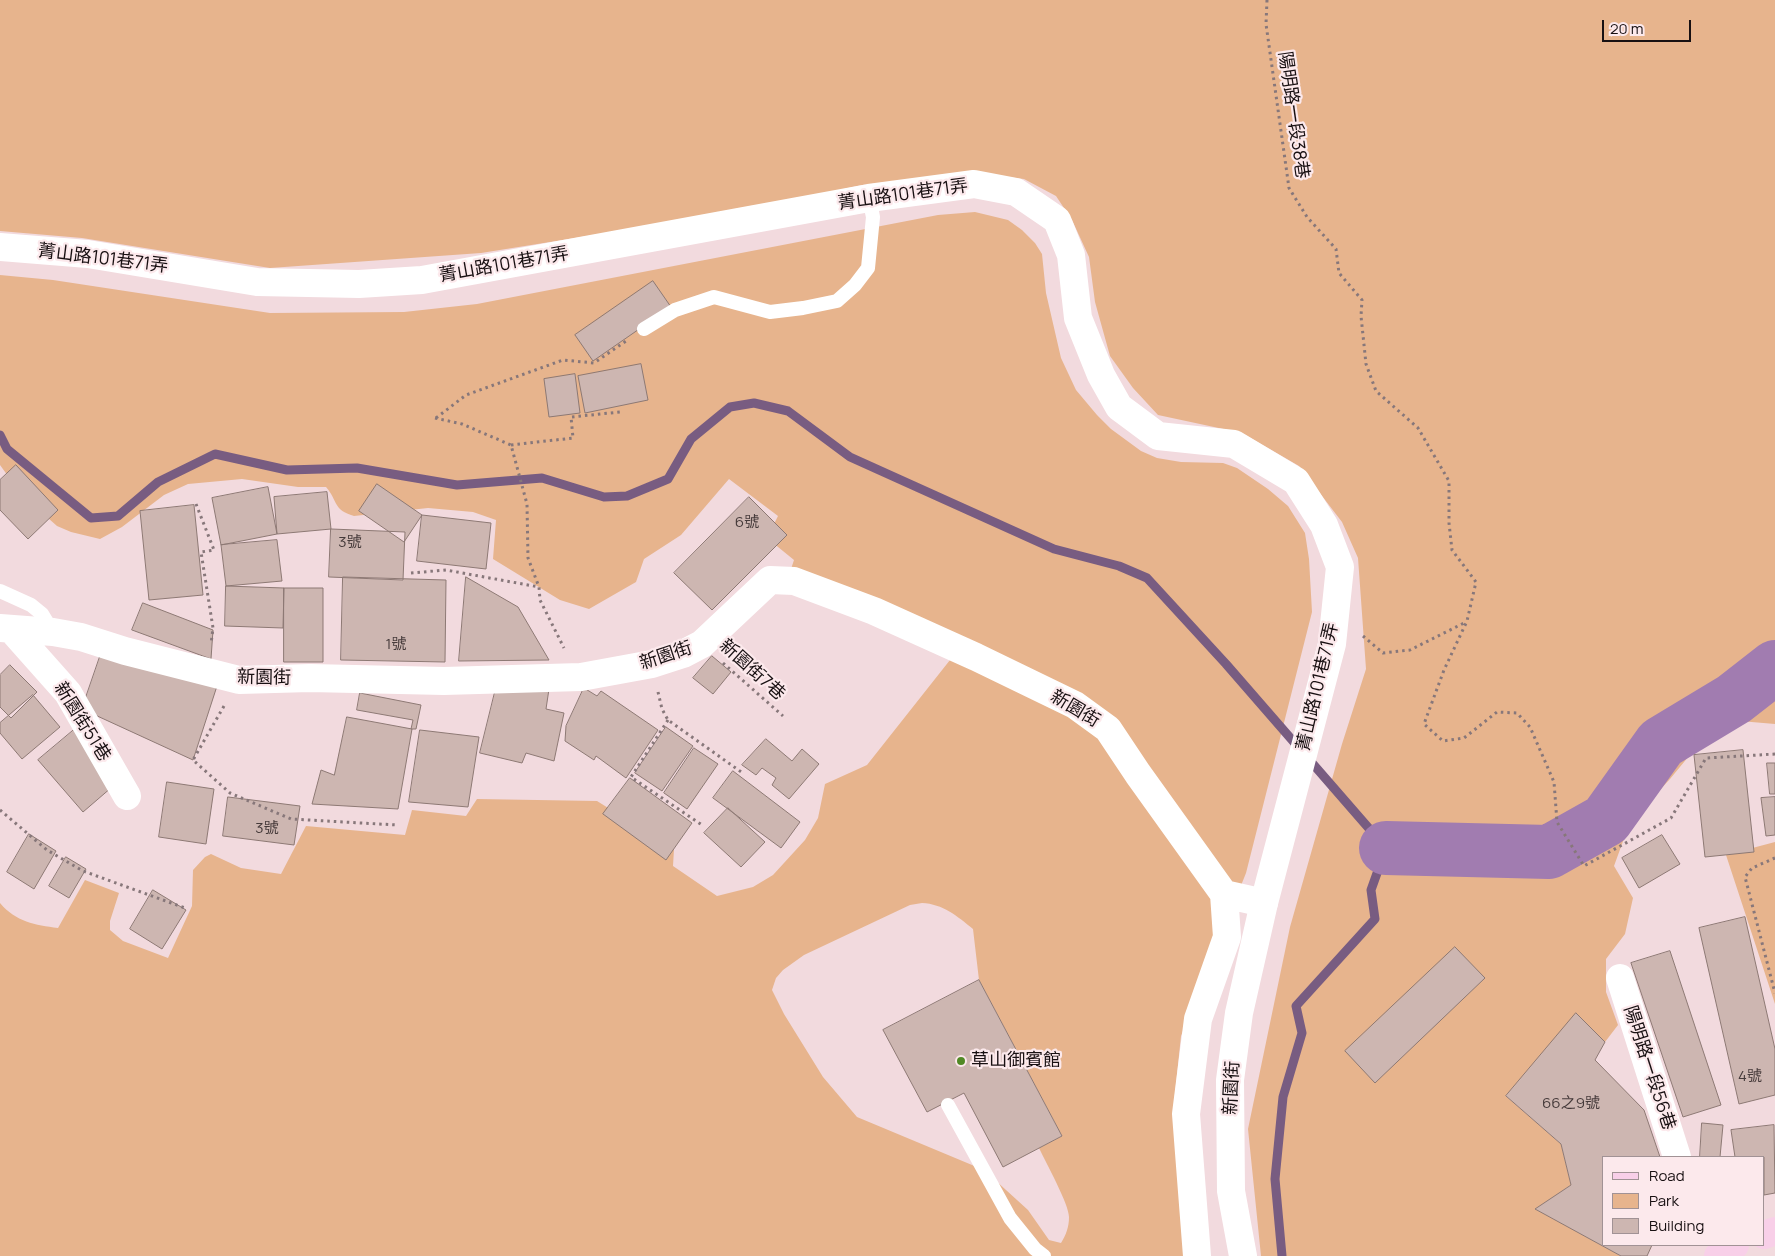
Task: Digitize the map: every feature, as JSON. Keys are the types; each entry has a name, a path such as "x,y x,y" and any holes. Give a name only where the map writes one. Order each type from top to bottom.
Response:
{"main road":[{"path":"1717,1256 1733,1246"}],"street":[{"name":"菁山路101巷71弄","path":"0,247 88,254 257,282 368,284 422,280 869,198 974,184 1016,192 1057,220 1071,255 1078,318 1101,375 1119,406 1158,436 1234,444 1296,481 1324,525 1340,567 1332,644 1264,903"},
{"name":"新園街","path":"6,629 53,632 81,637 125,651 239,680 310,678 444,681 581,677 652,664 683,654 702,644 770,580 794,580 874,611 976,657 1075,705 1108,729 1224,894"},
{"name":"新園街51巷","path":"6,629 68,693 126,796"},
{"path":"1197,1256 1186,1114 1198,1019 1227,937 1224,894 1264,903"},
{"name":"新園街","path":"1243,1256 1230,1191 1230,1080 1239,1013 1264,903"},
{"name":"陽明路一段56巷","path":"1620,978 1677,1156"}],"lane":[{"path":"644,329 675,310 714,297 770,312 838,301 856,285 868,268 873,217 869,198"},
{"path":"0,591 31,606 42,614 53,632"},
{"path":"948,1105 1010,1218 1035,1249 1044,1256"}],"path":[{"name":"陽明路一段38巷","path":"1266,0 1266,24 1289,188 1306,217 1336,249 1339,273 1362,300 1366,364 1376,391 1418,428 1450,482 1449,522 1452,550 1476,582 1467,621 1444,670 1424,724 1443,742 1464,738 1497,712 1517,713 1530,727 1554,782 1557,822 1584,866 1672,818 1706,758 1775,754"},
{"path":"620,412 571,417 573,438 511,445 462,424 436,418 466,394 563,360 594,363 644,329"},
{"path":"511,445 527,504 528,558 540,587 540,600 561,643 581,677"},
{"path":"196,504 214,550 201,552 213,628 208,672"},
{"path":"411,573 446,570 540,587"},
{"path":"1362,636 1383,652 1410,650 1467,621"},
{"name":"新園街7巷","path":"702,644 783,716"},
{"path":"652,664 662,709 668,720 744,774"},
{"path":"239,680 194,760 230,793 291,820 397,825"},
{"path":"668,720 631,777 702,825"},
{"path":"0,810 47,850 83,871 185,908"},
{"path":"1775,858 1752,868 1745,877 1775,993"}],"green space":[{"path":"0,0 1775,0 1775,724 1740,721 1703,739 1670,779 1630,822 1614,866 1633,898 1625,934 1606,959 1606,992 1618,1025 1605,1042 1576,1014 1506,1096 1561,1144 1571,1185 1536,1209 1621,1256 1261,1256 1248,1129 1290,927 1342,744 1366,669 1358,558 1342,522 1299,466 1242,433 1158,415 1133,388 1110,356 1095,302 1089,257 1072,220 1056,196 1024,179 974,173 862,185 732,213 481,253 270,268 82,238 0,231"},
{"path":"975,212 1008,220 1035,243 1042,254 1046,293 1061,358 1076,390 1111,429 1141,451 1157,458 1181,462 1223,463 1237,468 1268,489 1288,506 1305,533 1309,559 1312,612 1246,873 1181,1036 1173,1113 1187,1256 0,1256 0,903 26,922 58,928 85,880 119,893 110,921 110,930 123,941 168,958 192,906 193,870 205,857 211,854 241,868 281,874 306,826 405,835 412,810 466,816 477,799 597,801 674,849 673,866 717,896 753,887 773,875 805,840 818,818 825,784 867,765 950,660 790,572 794,560 767,538 778,516 729,479 681,535 644,559 636,582 589,609 560,600 493,559 496,520 473,512 428,508 354,516 347,514 339,508 326,487 298,487 242,479 188,484 164,495 122,527 100,539 71,532 57,526 21,494 0,465 0,275 53,280 270,313 404,312 477,304 938,215","holes":["930,904 949,911 973,929 979,980 1062,1136 1039,1148 1068,1211 1068,1228 1061,1243 1049,1240 1028,1210 984,1170 857,1117 823,1077 784,1014 772,990 776,978 783,970 804,955 910,905"]},
{"path":"1775,842 1775,1004 1726,855"}],"building":[{"path":"653,281 671,307 593,361 575,335"},
{"path":"641,364 648,400 585,413 578,376"},
{"path":"575,374 580,413 549,417 544,379"},
{"path":"16,465 58,510 28,539 0,510 0,480"},
{"path":"377,484 422,515 404,542 359,511"},
{"path":"268,487 277,534 221,545 212,498"},
{"path":"327,492 331,529 277,534 274,497"},
{"path":"749,497 787,535 712,610 674,573"},
{"path":"194,505 203,595 149,600 140,511"},
{"path":"422,515 491,523 486,569 417,561"},
{"path":"331,529 405,532 403,580 329,577"},
{"path":"277,540 282,581 226,586 221,545"},
{"path":"343,577 446,580 445,662 341,660"},
{"path":"466,577 518,607 549,660 459,661"},
{"path":"226,586 284,588 283,628 225,626"},
{"path":"284,588 323,588 323,662 284,662"},
{"path":"143,603 213,630 211,659 132,630"},
{"path":"104,645 217,686 193,760 82,709"},
{"path":"712,656 731,672 713,694 693,678"},
{"path":"10,665 37,692 11,718 0,707 0,675"},
{"path":"496,688 549,689 546,709 564,713 554,761 526,753 522,763 480,753"},
{"path":"584,688 597,696 601,691 658,730 626,778 596,756 594,760 565,741 566,726"},
{"path":"360,693 421,705 416,729 411,729 413,720 357,710"},
{"path":"33,695 60,727 22,759 0,733 0,723"},
{"path":"347,717 412,729 398,809 312,804 321,770 334,775"},
{"path":"666,727 693,746 662,791 635,773"},
{"path":"75,729 119,781 83,812 38,760"},
{"path":"420,730 479,737 468,807 409,802"},
{"path":"766,739 792,761 802,749 819,764 789,799 772,785 776,778 762,768 756,775 742,765"},
{"path":"694,748 718,764 687,809 664,793"},
{"path":"1743,750 1754,852 1705,857 1694,755"},
{"path":"1767,763 1775,763 1775,794 1770,794"},
{"path":"733,771 800,822 781,848 713,798"},
{"path":"630,778 692,823 666,860 603,814"},
{"path":"167,782 214,789 206,844 159,837"},
{"path":"228,797 300,806 294,845 223,836"},
{"path":"1775,797 1775,835 1766,836 1761,798"},
{"path":"728,808 765,842 741,867 704,833"},
{"path":"29,834 56,851 34,889 7,872"},
{"path":"1662,835 1680,864 1639,888 1622,858"},
{"path":"66,857 86,869 69,898 49,886"},
{"path":"153,890 186,910 162,949 130,929"},
{"path":"1745,917 1775,1049 1775,1095 1739,1104 1699,928"},
{"path":"1455,947 1485,978 1375,1083 1345,1051"},
{"path":"1670,951 1721,1105 1683,1117 1631,963"},
{"name":"草山御賓館","path":"979,980 1062,1136 1003,1167 964,1093 927,1112 883,1030"},
{"path":"1576,1013 1605,1042 1595,1060 1644,1110 1660,1156 1602,1156 1602,1246 1535,1209 1571,1185 1561,1144 1506,1096"},
{"path":"1702,1123 1723,1125 1720,1156 1700,1156"},
{"path":"1774,1125 1775,1193 1765,1195 1765,1156 1735,1156 1731,1130"},
{"path":"1603,1246 1652,1246 1647,1256 1621,1256"}],"waterway":[{"path":"0,435 7,449 91,518 118,516 158,482 215,454 287,470 357,468 457,485 542,478 604,497 627,496 668,479 691,439 730,407 754,403 788,411 850,457 1054,549 1119,566 1147,578 1226,664 1386,848 1371,890 1375,919 1296,1006 1302,1033 1283,1097 1275,1179 1282,1256"},
{"path":"1386,848 1549,852 1606,820 1661,743 1734,699 1775,667"}],"place":[{"name":"草山御賓館","path":"961,1061"}]}
